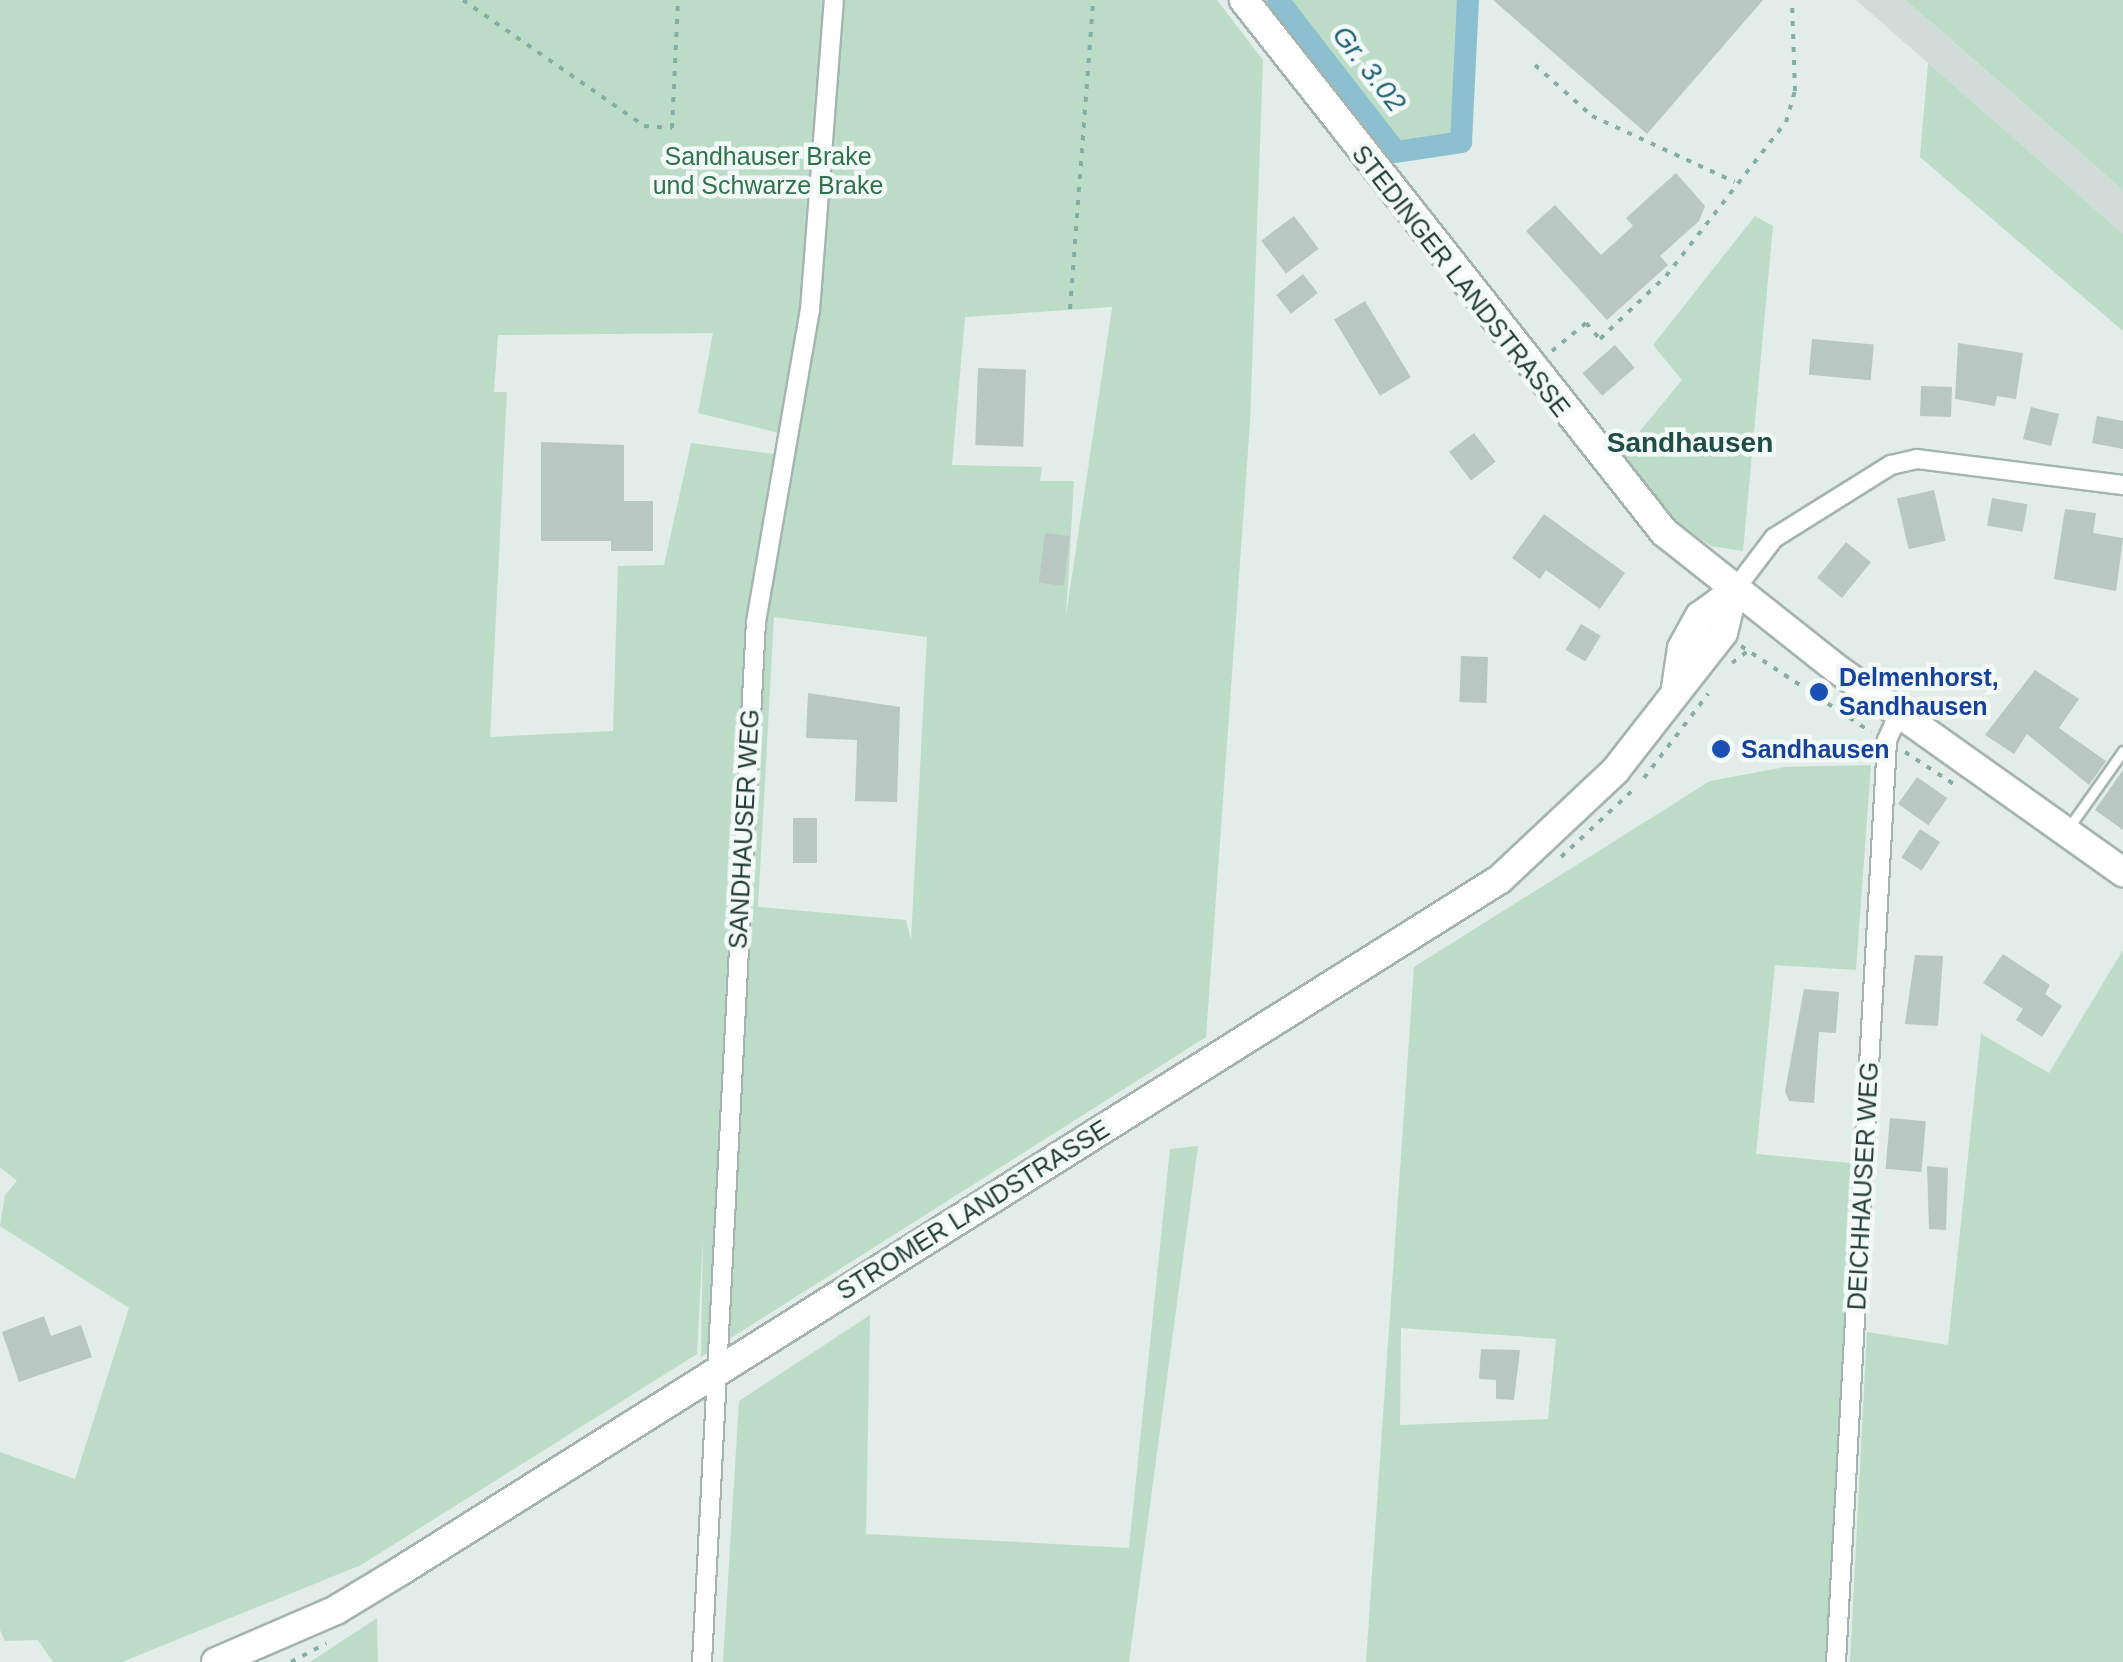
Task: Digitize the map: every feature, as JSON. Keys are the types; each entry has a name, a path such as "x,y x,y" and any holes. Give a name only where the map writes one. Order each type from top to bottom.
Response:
{"main road":[{"name":"STEDINGER LANDSTRASSE","path":"1244,0 1530,370 1664,532 1733,592 2123,872"},
{"name":"STROMER LANDSTRASSE","path":"216,1662 336,1610 1500,879 1602,785 1723,633 1733,592"}],"street":[{"name":"SANDHAUSER WEG","path":"702,1662 756,622 810,310 834,0"},
{"path":"1733,592 1745,566 1774,538 1892,465 1917,459 2123,486"},
{"name":"DEICHHAUSER WEG","path":"1836,1662 1886,740 1899,713"}],"lane":[{"path":"2066,831 2123,751"}],"path":[{"path":"463,0 644,126 672,128 678,0"},
{"path":"1070,309 1093,0"},
{"path":"1530,370 1586,323 1600,339 1666,276 1735,182 1786,122 1794,90 1792,0"},
{"path":"1535,65 1592,116 1735,182"},
{"path":"1722,671 1748,651 1970,795"},
{"path":"1645,776 1712,687"}],"shaded area":[{"path":"1856,0 1905,0 2123,190 2123,234"}],"green space":[{"name":"Sandhauser Brake und Schwarze Brake","path":"0,0 1217,0 1263,60 1250,423 1206,1037 701,1357 703,1238 697,1354 361,1565 122,1662 53,1662 38,1640 5,1641 0,1630 0,1452 75,1479 129,1308 0,1226 5,1195 17,1181 0,1167","holes":["1112,308 1066,616 1074,481 1040,481 1042,467 952,465 965,317","713,333 698,413 779,433 773,454 691,443 664,565 618,566 613,731 490,737 507,392 494,392 498,335","774,617 927,637 911,940 906,920 758,907"]},
{"path":"1271,0 1462,0 1456,135 1385,147"},
{"path":"1905,0 2123,0 2123,190 1941,31"},
{"path":"1928,63 2123,234 2123,331 1920,157"},
{"path":"1755,216 1773,226 1743,551 1711,546 1683,527 1617,459 1682,380 1653,345"},
{"path":"1871,765 1856,970 1775,965 1756,1154 1860,1164 1826,1662 1366,1662 1414,967 1710,781 1785,767","holes":["1401,1328 1556,1339 1548,1419 1400,1425"]},
{"path":"2123,950 2123,1662 1850,1662 1867,1332 1948,1345 1981,1034 2049,1073"},
{"path":"1198,1146 1129,1662 723,1662 739,1401 870,1315 866,1534 1129,1548 1170,1149"},
{"path":"377,1618 378,1662 310,1662"}],"building":[{"path":"1493,0 1763,0 1647,134"},
{"path":"1676,173 1705,206 1699,221 1660,256 1668,265 1607,320 1526,231 1555,205 1601,255 1633,226 1626,218"},
{"path":"1294,216 1319,249 1286,273 1261,241"},
{"path":"1303,274 1318,293 1291,314 1276,295"},
{"path":"1365,301 1411,377 1380,396 1334,320"},
{"path":"1812,339 1874,344 1871,380 1809,375"},
{"path":"1958,343 2023,353 2016,399 1997,396 1995,406 1955,399"},
{"path":"1615,345 1635,368 1602,396 1583,373"},
{"path":"978,368 1026,370 1023,447 975,445"},
{"path":"1921,386 1952,387 1951,417 1920,416"},
{"path":"2031,407 2059,414 2051,446 2023,439"},
{"path":"2097,416 2123,421 2123,449 2092,443"},
{"path":"1474,433 1496,462 1471,480 1449,452"},
{"path":"541,442 624,445 624,501 653,501 653,551 611,551 611,541 541,541"},
{"path":"1934,490 1946,541 1909,549 1897,499"},
{"path":"1992,498 2027,504 2023,532 1987,526"},
{"path":"2065,509 2096,513 2093,533 2123,538 2116,591 2054,579"},
{"path":"1544,514 1625,573 1600,609 1546,570 1540,579 1512,558"},
{"path":"1045,533 1070,536 1064,586 1039,583"},
{"path":"1846,542 1871,562 1842,598 1817,578"},
{"path":"1581,624 1601,636 1585,662 1566,650"},
{"path":"1461,656 1488,657 1486,703 1459,702"},
{"path":"2035,670 2079,699 2059,728 2106,761 2089,785 2027,734 2014,754 1985,735"},
{"path":"808,693 900,707 897,802 855,801 857,740 806,738"},
{"path":"2123,770 2123,830 2095,810"},
{"path":"1917,777 1947,798 1928,825 1898,804"},
{"path":"793,818 817,818 817,863 793,863"},
{"path":"1920,829 1940,842 1922,871 1901,858"},
{"path":"2003,954 2050,985 2045,994 2062,1006 2042,1037 2016,1020 2023,1009 1983,983"},
{"path":"1915,955 1943,956 1938,1026 1905,1024"},
{"path":"1804,989 1839,992 1836,1033 1819,1032 1814,1103 1789,1101 1785,1091"},
{"path":"1890,1118 1926,1121 1921,1172 1886,1169"},
{"path":"1927,1166 1948,1168 1946,1230 1929,1229"},
{"path":"44,1316 51,1336 81,1325 92,1357 19,1382 2,1332"},
{"path":"1481,1349 1520,1350 1514,1400 1496,1399 1496,1380 1479,1379"}],"waterway":[{"name":"Gr. 3.02","path":"1278,0 1396,152 1461,142 1468,0"}],"place":[{"name":"Delmenhorst, Sandhausen","path":"1819,692"},
{"name":"Sandhausen","path":"1721,749"}],"district":[{"name":"Sandhausen","path":"1690,443"}]}
